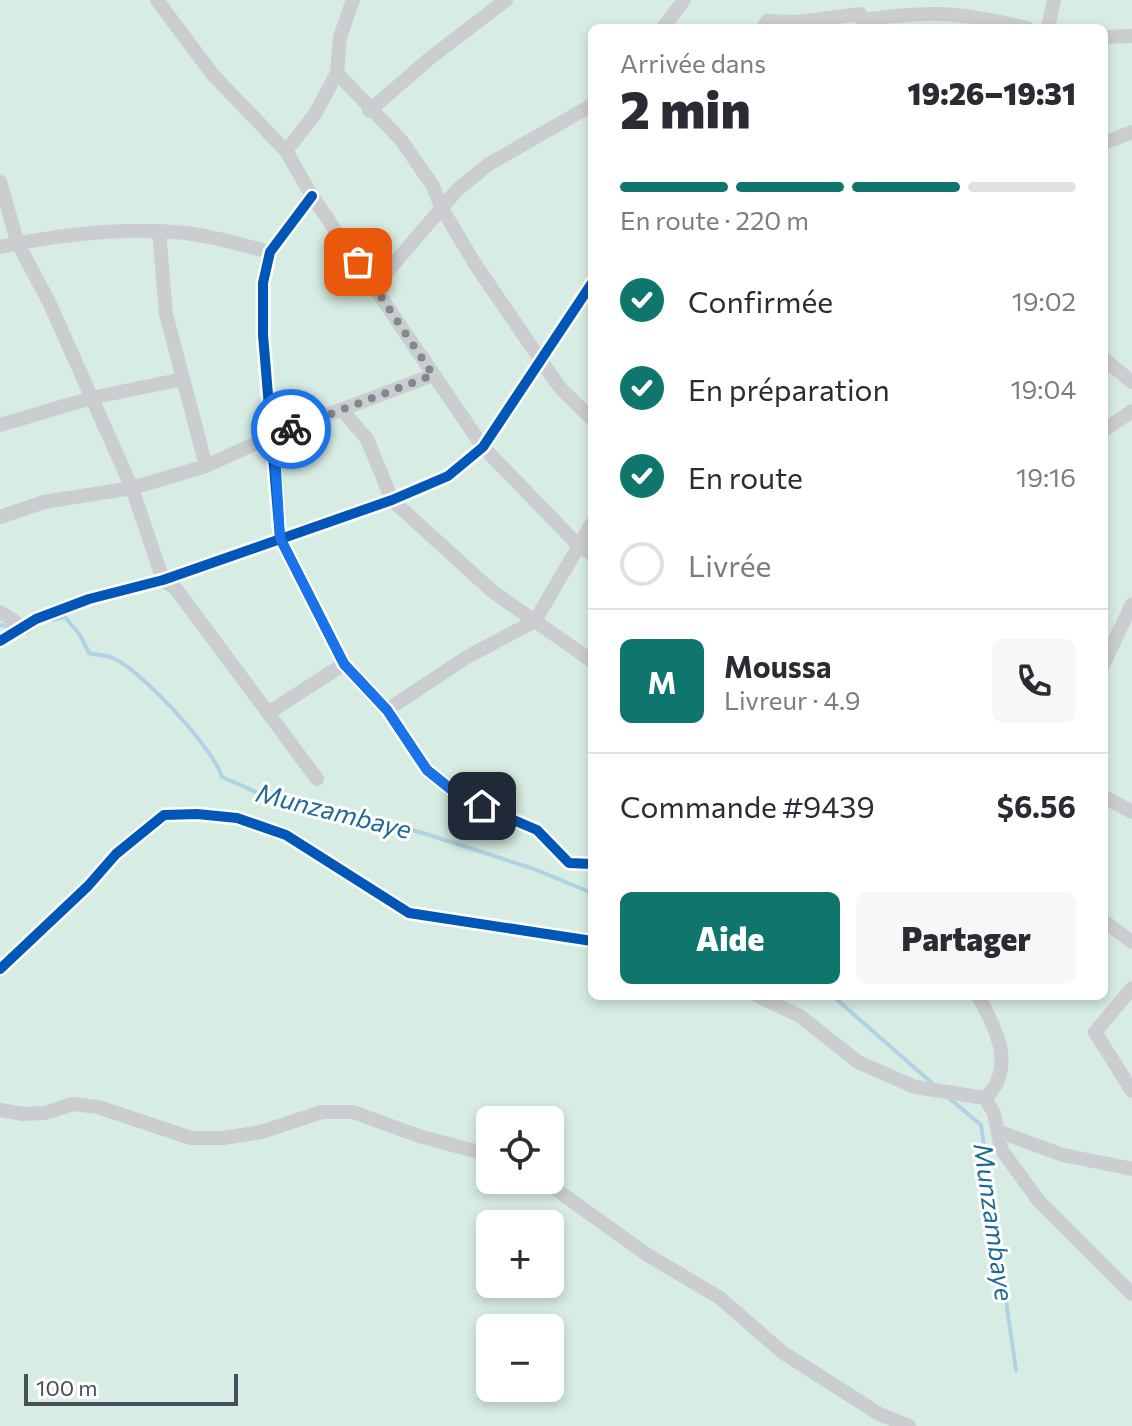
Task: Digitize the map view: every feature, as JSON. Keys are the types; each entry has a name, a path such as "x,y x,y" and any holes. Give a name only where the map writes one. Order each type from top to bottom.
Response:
{"street":[{"path":"157,0 213,75 286,151 312,196 328,214 483,447 578,545 588,551"},
{"path":"286,151 315,114 337,73 340,37 353,0"},
{"path":"369,111 429,59 506,0"},
{"path":"666,24 684,0"},
{"path":"853,0 862,21"},
{"path":"1049,24 1054,0"},
{"path":"765,24 767,21 862,21 967,6 1016,24"},
{"path":"1108,37 1132,36"},
{"path":"337,73 369,111 401,140 542,362 561,389 588,415"},
{"path":"374,287 441,207 489,164 588,107"},
{"path":"1108,141 1132,132"},
{"path":"0,182 18,244 49,302 132,488 163,580 176,589 317,779"},
{"path":"312,196 270,252 263,283 263,335 274,435 280,538 344,664 387,710 427,770 462,798 537,830 554,852 569,863 588,864"},
{"path":"0,247 159,231 217,237 270,252"},
{"path":"159,231 166,314 206,466"},
{"path":"4,639 30,624 89,599 163,580 392,500 448,476 483,447 588,289"},
{"path":"1108,362 1132,382"},
{"path":"0,517 44,502 132,488 206,466 274,435 433,375"},
{"path":"0,425 91,398 183,379"},
{"path":"342,410 367,439 392,500 492,591 588,658"},
{"path":"1108,427 1132,411"},
{"path":"387,710 467,657 535,621 588,529"},
{"path":"1108,655 1132,604"},
{"path":"0,612 30,624"},
{"path":"268,713 344,664"},
{"path":"1108,799 1132,812"},
{"path":"0,969 88,886 116,854 164,815 237,818 286,835 409,913 588,940"},
{"path":"1108,924 1132,942"},
{"path":"1132,988 1095,1032 1132,1091"},
{"path":"766,1000 800,1016 858,1062 915,1087 985,1098"},
{"path":"980,1000 997,1030 1003,1068 985,1098"},
{"path":"985,1098 1000,1132 1001,1149 1038,1200 1132,1294"},
{"path":"0,1110 23,1114 45,1113 73,1104 98,1107 191,1138 223,1138 261,1132 322,1112 353,1112 419,1136 476,1151"},
{"path":"1000,1132 1063,1155 1132,1169"},
{"path":"562,1194 646,1254 720,1298 782,1352 879,1414 909,1426"}],"green space":[{"path":"0,0 1132,0 1132,1426 0,1426"}],"waterway":[{"name":"Munzambaye","path":"53,620 65,617 80,635 89,653 113,658 158,693 192,730 222,777 272,799 321,807 423,833 534,869 588,891"},
{"name":"Munzambaye","path":"0,625 14,627"},
{"name":"Munzambaye","path":"838,1000 933,1084"},
{"name":"Munzambaye","path":"949,1098 981,1125 1016,1370"}],"cycle path":[{"path":"312,196 270,252 263,283 263,335 280,538 344,664 387,710 427,770 462,798 537,830 569,863 588,864"},
{"path":"0,641 36,619 89,599 163,580 392,500 448,476 483,447 588,289"},
{"path":"0,969 88,886 116,854 164,815 237,818 286,835 409,913 588,940"}],"way so far":[{"path":"291,429 433,375 358,262"}],"route":[{"path":"291,429 274,435 280,538 307,586 324,627 344,664 387,710 427,770 442,785 482,806"}]}
